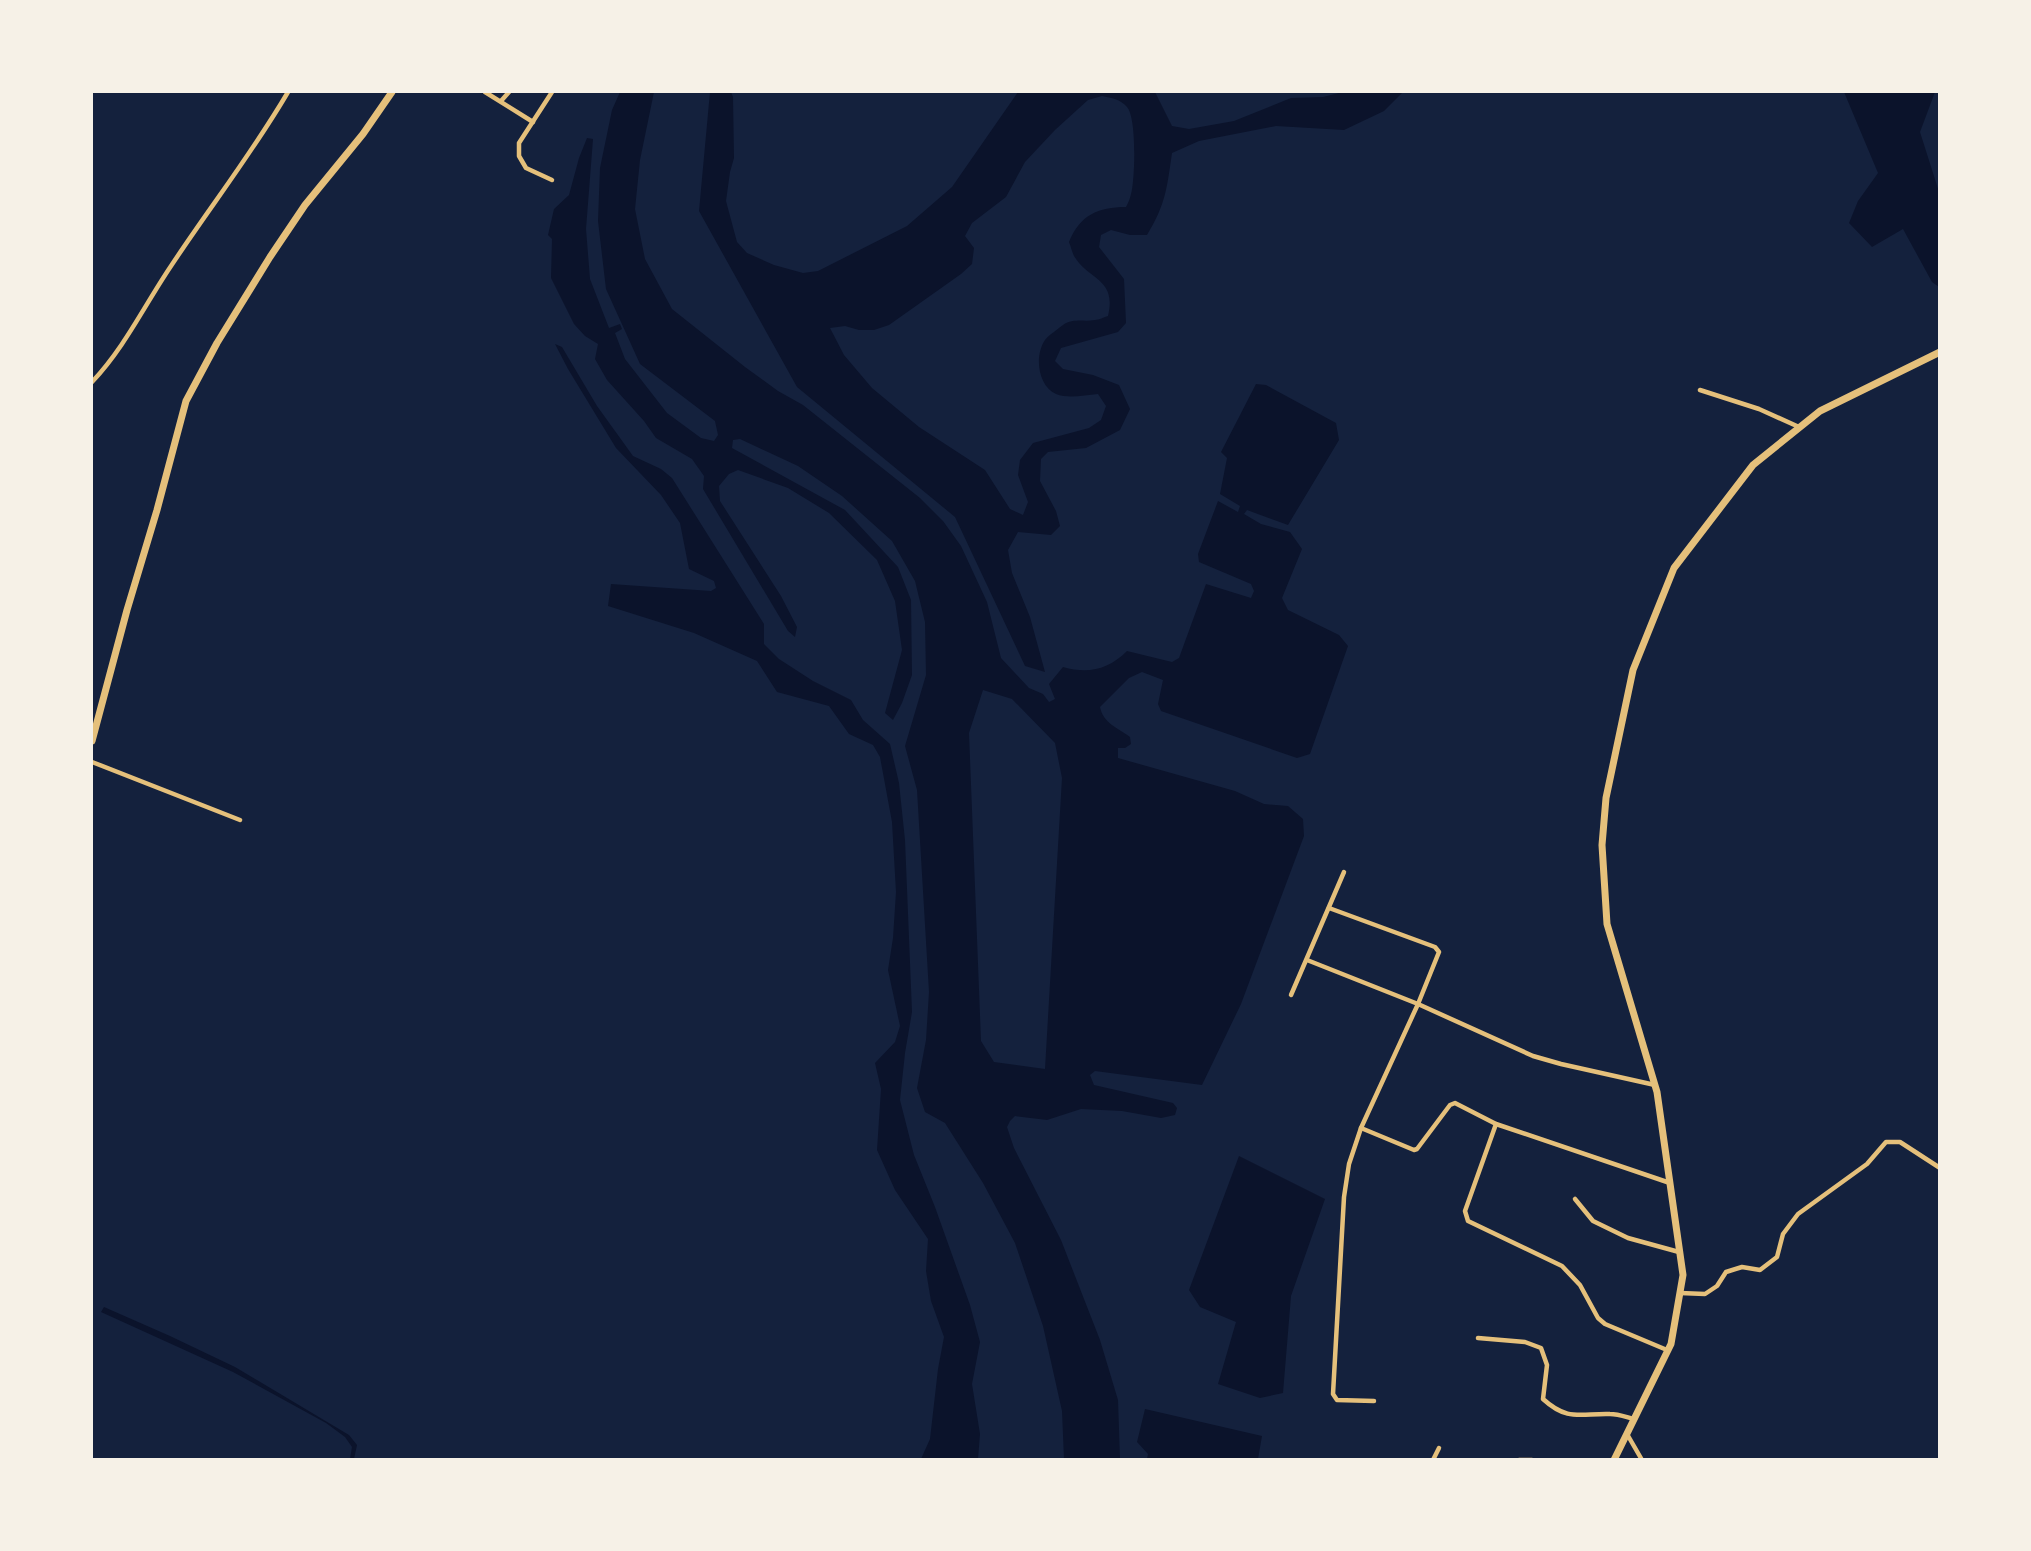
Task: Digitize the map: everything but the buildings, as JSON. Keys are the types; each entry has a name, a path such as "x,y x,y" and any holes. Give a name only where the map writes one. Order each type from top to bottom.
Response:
{"main road":[{"path":"92,741 186,401 217,343 276,248 305,205 363,134 392,92"},
{"path":"1614,1460 1671,1344 1683,1275 1655,1084 1607,924 1603,856 1606,798 1633,670 1674,568 1753,465 1820,411 1940,352"}],"street":[{"path":"92,382 126,340 170,268 253,148 288,92"},
{"path":"485,92 532,122"},
{"path":"501,101 509,92"},
{"path":"552,92 519,144 519,156 525,168 552,180"},
{"path":"1700,390 1759,410 1799,428"},
{"path":"92,762 240,820"},
{"path":"1291,995 1344,872"},
{"path":"1329,908 1438,949 1438,956 1418,1004 1361,1128 1350,1164 1344,1197 1333,1394 1337,1400 1374,1401"},
{"path":"1307,960 1418,1004 1533,1056 1655,1084"},
{"path":"1361,1128 1414,1150 1419,1149 1450,1105 1455,1103 1496,1124 1670,1183"},
{"path":"1496,1124 1465,1211 1468,1221 1562,1266 1580,1285 1598,1318 1605,1324 1667,1350"},
{"path":"1680,1293 1705,1294 1717,1286 1726,1272 1742,1267 1760,1270 1777,1257 1783,1234 1798,1214 1868,1164 1886,1142 1900,1142 1940,1168"},
{"path":"1575,1199 1593,1221 1628,1238 1680,1252"},
{"path":"1478,1338 1525,1342 1541,1348 1547,1365 1543,1400 1552,1408 1576,1416 1611,1414 1634,1419"},
{"path":"1627,1434 1642,1460"},
{"path":"1434,1460 1439,1448"},
{"path":"1519,1460 1532,1460"}],"water":[{"path":"620,92 654,92 640,160 635,209 645,259 672,309 745,367 778,391 803,405 920,498 943,521 961,546 987,602 1001,658 1029,688 1043,694 1049,702 1055,699 1049,684 1063,667 1081,670 1097,669 1127,651 1172,662 1179,658 1206,584 1251,598 1254,591 1251,584 1199,562 1198,554 1218,501 1238,512 1240,506 1220,494 1227,458 1221,452 1256,384 1266,385 1336,423 1339,440 1288,525 1247,510 1244,514 1261,524 1290,532 1302,549 1282,598 1288,610 1339,635 1348,646 1310,754 1297,758 1161,711 1158,704 1163,680 1142,672 1129,678 1100,707 1108,721 1130,737 1131,744 1125,748 1118,748 1118,758 1235,791 1264,804 1288,806 1303,819 1304,836 1241,1004 1202,1085 1095,1071 1090,1075 1094,1085 1173,1103 1177,1108 1175,1115 1161,1118 1122,1111 1081,1109 1047,1120 1015,1116 1007,1127 1014,1148 1061,1240 1100,1340 1118,1400 1120,1459 1064,1459 1062,1411 1043,1326 1015,1243 983,1183 945,1123 925,1112 917,1088 926,1040 929,992 917,790 905,746 926,675 925,622 915,581 892,541 842,496 798,466 740,439 733,440 732,448 845,510 898,567 911,600 912,675 893,720 885,713 902,650 895,601 877,560 829,513 788,488 738,470 729,474 719,486 720,501 781,596 797,627 795,637 788,631 703,489 704,476 692,459 656,438 644,421 607,380 595,359 598,344 585,336 574,324 551,278 552,239 548,235 554,209 569,195 587,138 593,139 586,229 590,279 609,328 620,324 622,329 615,333 625,359 667,413 701,438 714,441 718,435 715,421 640,364 606,289 598,221 600,168 612,110","holes":["983,690 1012,699 1055,743 1062,778 1045,1069 994,1062 981,1041 969,733"]},
{"path":"710,92 731,92 733,97 734,158 726,201 737,242 747,253 774,265 803,273 818,271 907,226 952,187 1018,92 1155,92 1172,126 1189,129 1234,121 1291,98 1323,97 1343,92 1403,92 1384,111 1344,130 1276,126 1199,141 1172,153 1162,204 1147,235 1130,235 1111,230 1101,235 1099,247 1124,279 1126,323 1118,332 1061,348 1055,361 1063,369 1093,375 1119,385 1130,409 1120,430 1086,448 1048,452 1041,459 1040,481 1056,511 1060,526 1051,535 1018,532 1008,550 1012,573 1030,617 1045,672 1025,666 955,517 797,387 699,211","holes":["1102,96 1122,102 1130,113 1134,149 1131,196 1126,207 1099,211 1084,219 1069,242 1080,264 1100,281 1109,294 1108,316 1063,325 1045,340 1039,362 1045,384 1056,394 1066,396 1098,394 1106,406 1101,420 1089,428 1033,443 1020,460 1018,475 1028,502 1023,515 1010,509 985,470 919,427 872,388 844,355 830,328 845,326 859,330 874,330 889,325 961,274 972,264 974,248 965,236 972,223 1006,197 1025,162 1055,130 1088,100"]},
{"path":"1844,92 1935,92 1920,132 1939,192 1939,287 1932,282 1903,229 1872,247 1849,223 1858,201 1878,173"},
{"path":"555,344 562,347 597,406 633,456 661,469 672,478 764,624 764,644 779,659 813,681 851,700 863,720 890,744 899,783 905,840 912,1012 900,1100 914,1155 970,1305 980,1342 972,1384 980,1434 978,1459 921,1459 930,1439 944,1337 931,1301 926,1271 928,1239 895,1190 877,1150 881,1089 875,1063 895,1042 900,1026 888,970 896,892 892,822 880,757 873,745 849,734 829,706 777,692 757,661 694,633 608,606 611,584 711,591 716,588 714,581 689,569 680,523 661,495 616,448"},
{"path":"1239,1156 1325,1199 1291,1296 1283,1393 1260,1398 1218,1384 1236,1322 1200,1307 1189,1290"},
{"path":"104,1307 235,1367 349,1435 357,1445 354,1459 350,1459 352,1447 345,1437 326,1423 233,1372 101,1312"},
{"path":"1145,1409 1262,1436 1258,1459 1147,1459 1148,1454 1137,1442"}]}
